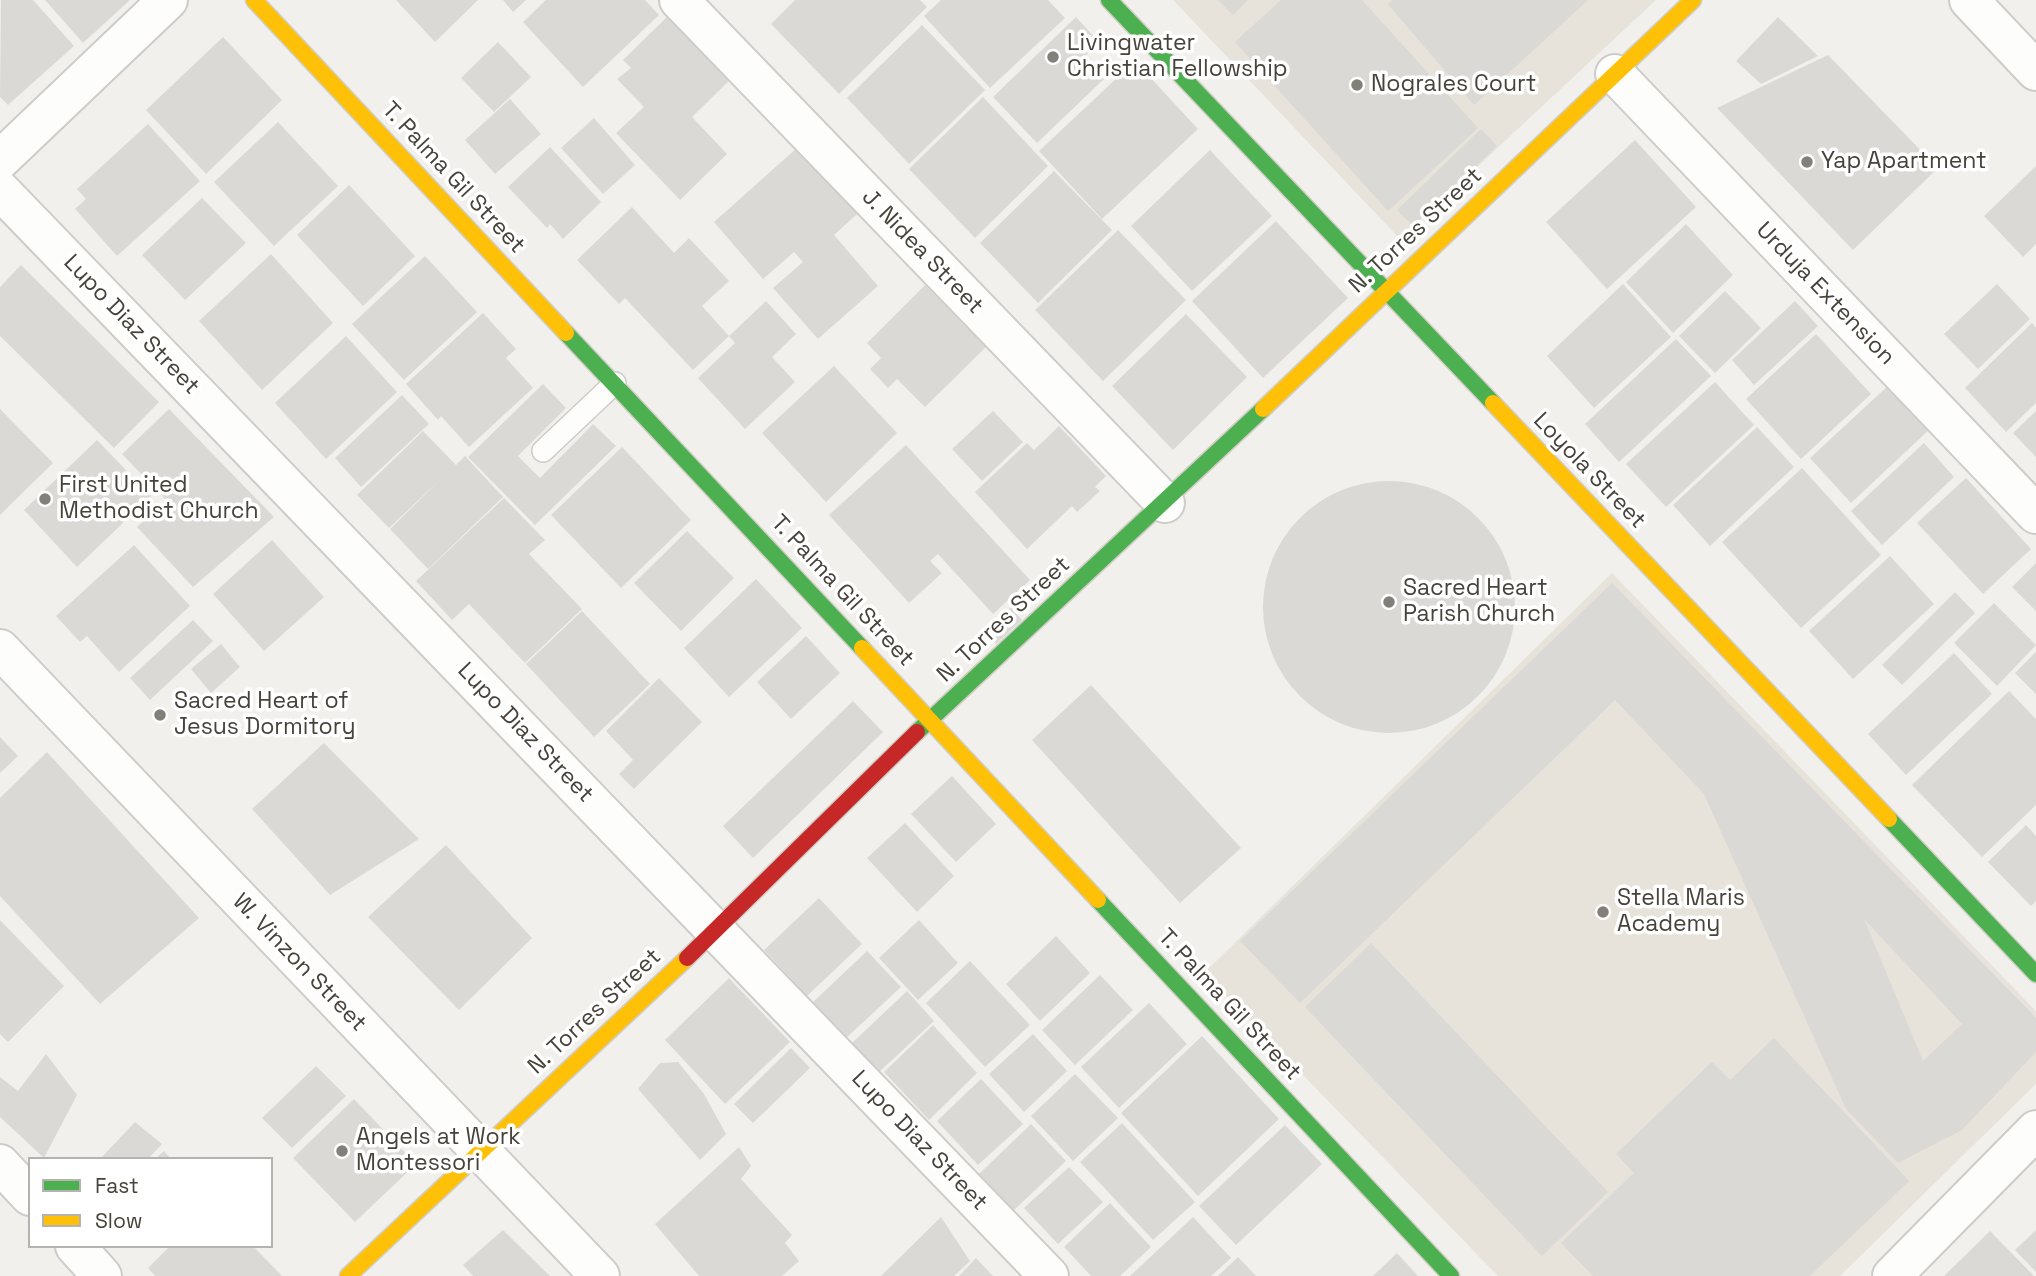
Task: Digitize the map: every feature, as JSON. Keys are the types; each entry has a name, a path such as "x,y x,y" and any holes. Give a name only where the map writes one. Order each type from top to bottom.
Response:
{"street":[{"path":"0,160 168,0"},
{"name":"T. Palma Gil Street","path":"254,0 931,718 1451,1276"},
{"name":"J. Nidea Street","path":"679,0 1165,503"},
{"name":"Loyola Street","path":"1109,0 2036,974"},
{"name":"N. Torres Street","path":"348,1276 715,931 931,718 1165,503 1693,0"},
{"path":"1969,0 2036,71"},
{"name":"Urduja Extension","path":"1615,75 2036,514"},
{"name":"Lupo Diaz Street","path":"0,190 1049,1276"},
{"name":"W. Vinzon Street","path":"0,649 600,1276"},
{"path":"1892,1276 2036,1130"},
{"path":"0,1164 28,1194"},
{"path":"77,1248 102,1276"}],"lane":[{"path":"543,451 615,383"}],"shaded area":[{"path":"1173,0 1656,0 1400,239"},
{"name":"Stella Maris Academy","path":"1612,573 2036,1011 2036,1084 1840,1276 1498,1276 1204,973"}],"building":[{"path":"1,0 33,0 74,46 8,105 0,97"},
{"path":"45,0 130,0 83,43"},
{"path":"396,0 478,0 435,42"},
{"path":"503,0 526,0 513,12"},
{"path":"546,0 645,0 659,15 583,87 523,22"},
{"path":"795,0 920,0 927,7 839,94 771,24"},
{"path":"941,0 1048,0 1065,18 990,88 924,16"},
{"path":"1218,0 1248,0 1233,15"},
{"name":"Nograles Court","path":"1281,0 1362,0 1478,128 1388,211 1235,42"},
{"path":"1392,0 1588,0 1474,105 1388,4"},
{"path":"671,13 733,77 692,117 727,154 680,200 616,133 644,107 617,79 631,68 623,60"},
{"path":"1076,17 1099,42 1084,57 1105,78 1037,143 993,97"},
{"path":"1778,17 1818,56 1761,84 1736,61"},
{"path":"922,25 985,90 909,164 847,98"},
{"path":"223,37 282,100 206,174 146,110"},
{"path":"498,42 531,77 494,112 461,78"},
{"path":"1828,55 1938,168 1853,250 1717,108"},
{"path":"1135,61 1198,129 1102,219 1039,151"},
{"path":"983,97 1048,166 975,238 909,169"},
{"path":"510,99 541,134 495,174 465,140"},
{"path":"594,118 635,165 603,194 561,148"},
{"path":"278,122 338,186 274,246 214,182"},
{"path":"148,124 200,181 117,256 75,209 86,199 77,189"},
{"path":"1481,129 1497,146 1413,226 1397,210"},
{"path":"1635,140 1696,207 1607,289 1546,222"},
{"path":"550,147 601,202 563,239 550,224 547,228 508,187"},
{"path":"798,147 857,214 834,235 878,286 818,339 773,288 803,262 794,252 763,279 714,222"},
{"path":"1210,150 1272,216 1192,291 1131,226"},
{"path":"2036,166 2036,244 2023,257 1984,216"},
{"path":"1054,171 1112,230 1038,303 980,243"},
{"path":"349,185 415,256 363,306 297,235"},
{"path":"202,198 246,243 185,300 142,255"},
{"path":"632,207 674,253 689,238 729,281 702,306 729,336 693,370 625,298 619,304 577,260"},
{"path":"1276,221 1348,298 1263,378 1192,301"},
{"path":"1686,224 1733,275 1673,333 1626,282"},
{"path":"1118,230 1186,300 1103,381 1035,310"},
{"path":"271,254 333,323 262,390 199,321"},
{"path":"425,256 477,312 404,380 352,324"},
{"path":"21,265 159,402 114,448 0,336 0,287"},
{"path":"1623,284 1671,337 1594,408 1547,356"},
{"path":"1997,284 2030,319 1978,369 1944,334"},
{"path":"925,285 986,347 925,407 897,379 888,388 870,369 881,358 867,343"},
{"path":"1725,291 1761,328 1715,373 1679,336"},
{"path":"766,301 796,334 772,357 795,382 745,429 698,378 735,343 729,336"},
{"path":"1795,301 1818,326 1754,385 1732,360"},
{"path":"483,313 516,349 506,358 533,388 469,447 441,416 438,420 406,384"},
{"path":"1186,314 1247,377 1173,450 1112,386"},
{"path":"2032,323 2036,328 2036,403 2006,432 1965,388"},
{"path":"1816,334 1871,394 1801,459 1746,399"},
{"path":"346,336 397,392 326,459 275,403"},
{"path":"1676,339 1711,376 1619,462 1585,424"},
{"path":"834,366 897,433 826,502 762,433"},
{"path":"1715,382 1754,425 1666,507 1626,464"},
{"path":"543,384 566,408 518,456 540,478 593,424 616,446 535,525 468,457"},
{"path":"1890,384 1931,428 1851,503 1810,458"},
{"path":"402,395 429,424 361,487 335,458"},
{"path":"0,409 53,463 0,515"},
{"path":"169,409 274,517 193,587 137,527 166,500 122,454"},
{"path":"993,411 1023,442 982,481 952,449"},
{"path":"2036,411 2036,457 2013,433"},
{"path":"1059,426 1106,476 1095,487 1100,491 1077,512 1072,506 1027,549 975,492 1027,443 1034,450"},
{"path":"1757,427 1794,467 1710,546 1673,505"},
{"path":"423,431 456,465 465,456 503,497 428,569 390,529 443,477 389,528 357,495"},
{"path":"97,440 151,496 77,567 24,510"},
{"path":"1924,443 1954,477 1882,545 1851,511"},
{"path":"906,445 1030,580 993,614 938,554 930,561 942,573 909,603 829,515"},
{"path":"622,447 691,520 621,588 551,515"},
{"path":"1802,468 1881,555 1801,628 1722,542"},
{"path":"1966,478 2031,549 1983,594 1917,523"},
{"name":"Sacred Heart Parish Church","path":"1389,481 1426,486 1459,502 1478,518 1494,537 1510,570 1515,607 1510,644 1494,677 1478,696 1459,712 1426,728 1389,733 1352,728 1319,712 1300,696 1284,677 1268,644 1263,607 1268,570 1284,537 1300,518 1319,502 1352,486"},
{"path":"504,498 545,540 529,554 582,609 525,663 469,604 452,620 416,581"},
{"path":"687,531 734,578 681,631 634,583"},
{"path":"272,540 324,597 264,651 213,594"},
{"path":"134,545 190,606 119,672 87,636 80,642 56,616"},
{"path":"1890,556 1934,604 1853,679 1809,631"},
{"path":"2036,563 2036,611 2012,587"},
{"path":"756,579 802,628 729,697 684,648"},
{"path":"1612,583 2036,1018 2036,1052 1962,1130 1898,1163 1846,1109 1704,794 1615,700 1300,1003 1240,941","holes":["1864,919 1962,1024 1923,1061"]},
{"path":"1955,592 1975,613 1902,685 1882,665"},
{"path":"1994,603 2036,645 1997,686 1954,643"},
{"path":"1011,607 1022,620 996,644 984,632"},
{"path":"582,611 650,684 594,737 526,664"},
{"path":"193,620 213,641 150,700 130,678"},
{"path":"806,636 840,673 791,719 757,682"},
{"path":"221,644 240,667 211,693 191,669"},
{"path":"2036,652 2036,694 2015,673"},
{"path":"1954,653 1992,694 1906,775 1868,734"},
{"path":"659,678 702,722 634,789 619,774 633,760 606,731"},
{"path":"1091,685 1241,848 1180,903 1032,740"},
{"path":"2009,691 2036,719 2036,805 1982,857 1912,785"},
{"path":"853,701 883,732 753,858 723,826"},
{"path":"0,737 18,756 0,773"},
{"path":"324,743 419,839 330,895 252,809"},
{"path":"47,752 199,918 100,1004 0,896 0,798"},
{"path":"952,776 996,824 956,862 911,814"},
{"path":"905,823 954,876 917,912 867,858"},
{"path":"2026,825 2036,836 2036,901 2031,906 1988,862"},
{"path":"446,845 532,938 459,1010 368,917"},
{"path":"819,898 862,944 807,996 764,950"},
{"path":"0,920 64,986 8,1042 0,1034"},
{"path":"919,920 958,963 918,1000 879,958"},
{"path":"1056,936 1090,973 1040,1021 1006,984"},
{"path":"1371,943 1608,1192 1542,1256 1305,1007"},
{"path":"867,951 901,987 844,1040 811,1004"},
{"path":"970,961 1030,1025 985,1067 926,1003"},
{"path":"1100,975 1133,1010 1075,1065 1042,1030"},
{"path":"729,978 790,1042 725,1104 665,1040"},
{"path":"907,991 934,1021 877,1074 851,1044"},
{"path":"1149,1003 1187,1044 1119,1108 1081,1067"},
{"path":"933,1025 977,1073 929,1120 884,1072"},
{"path":"1033,1034 1067,1071 1024,1112 989,1074"},
{"path":"1202,1036 1279,1119 1198,1196 1121,1113"},
{"path":"1774,1038 1909,1181 1810,1276 1593,1276 1561,1243 1634,1173 1616,1154 1712,1062 1730,1080"},
{"path":"791,1048 810,1068 753,1123 734,1104"},
{"path":"46,1054 77,1095 45,1157 0,1117 0,1077 18,1091"},
{"path":"678,1062 704,1094 726,1134 700,1160 638,1089 660,1063"},
{"path":"316,1066 346,1096 292,1148 262,1118"},
{"path":"1075,1074 1118,1118 1073,1161 1031,1116"},
{"path":"981,1079 1023,1124 978,1165 937,1121"},
{"path":"354,1099 416,1164 355,1222 293,1158"},
{"path":"135,1122 162,1144 150,1157 102,1157"},
{"path":"1122,1123 1195,1202 1153,1240 1080,1162"},
{"path":"1031,1124 1066,1161 1013,1211 979,1174"},
{"path":"1285,1125 1322,1164 1236,1245 1199,1206"},
{"path":"739,1147 751,1166 741,1179 792,1235 785,1243 799,1261 782,1276 699,1276 655,1224"},
{"path":"164,1151 169,1157 157,1157"},
{"path":"1069,1167 1103,1202 1058,1244 1024,1208"},
{"path":"1110,1203 1151,1247 1120,1276 1091,1276 1064,1247"},
{"path":"941,1217 970,1261 954,1276 881,1276"},
{"path":"1193,1217 1231,1258 1211,1276 1130,1276"},
{"path":"503,1230 550,1276 473,1276 463,1265"},
{"path":"2036,1230 2036,1272 2015,1250"},
{"path":"1990,1231 2034,1276 1944,1276"},
{"path":"168,1248 255,1248 282,1276 155,1276 148,1268"},
{"path":"1397,1253 1418,1276 1373,1276"},
{"path":"1238,1257 1256,1276 1218,1276"},
{"path":"976,1258 993,1276 959,1276"}],"traffic: fast":[{"path":"1109,0 1493,403"},
{"path":"566,333 862,648"},
{"path":"917,732 1263,409"},
{"path":"1889,819 2036,974"},
{"path":"1098,900 1451,1276"}],"traffic: slow":[{"path":"254,0 566,333"},
{"path":"1263,409 1693,0"},
{"path":"1493,403 1889,819"},
{"path":"862,648 1098,900"},
{"path":"348,1276 687,958"}],"traffic: jam":[{"path":"687,958 917,732"}],"place":[{"name":"Livingwater Christian Fellowship","path":"1053,57"},
{"name":"Nograles Court","path":"1357,85"},
{"name":"Yap Apartment","path":"1807,162"},
{"name":"First United Methodist Church","path":"45,499"},
{"name":"Sacred Heart Parish Church","path":"1389,602"},
{"name":"Sacred Heart of Jesus Dormitory","path":"160,715"},
{"name":"Stella Maris Academy","path":"1603,912"},
{"name":"Angels at Work Montessori","path":"342,1151"}]}
